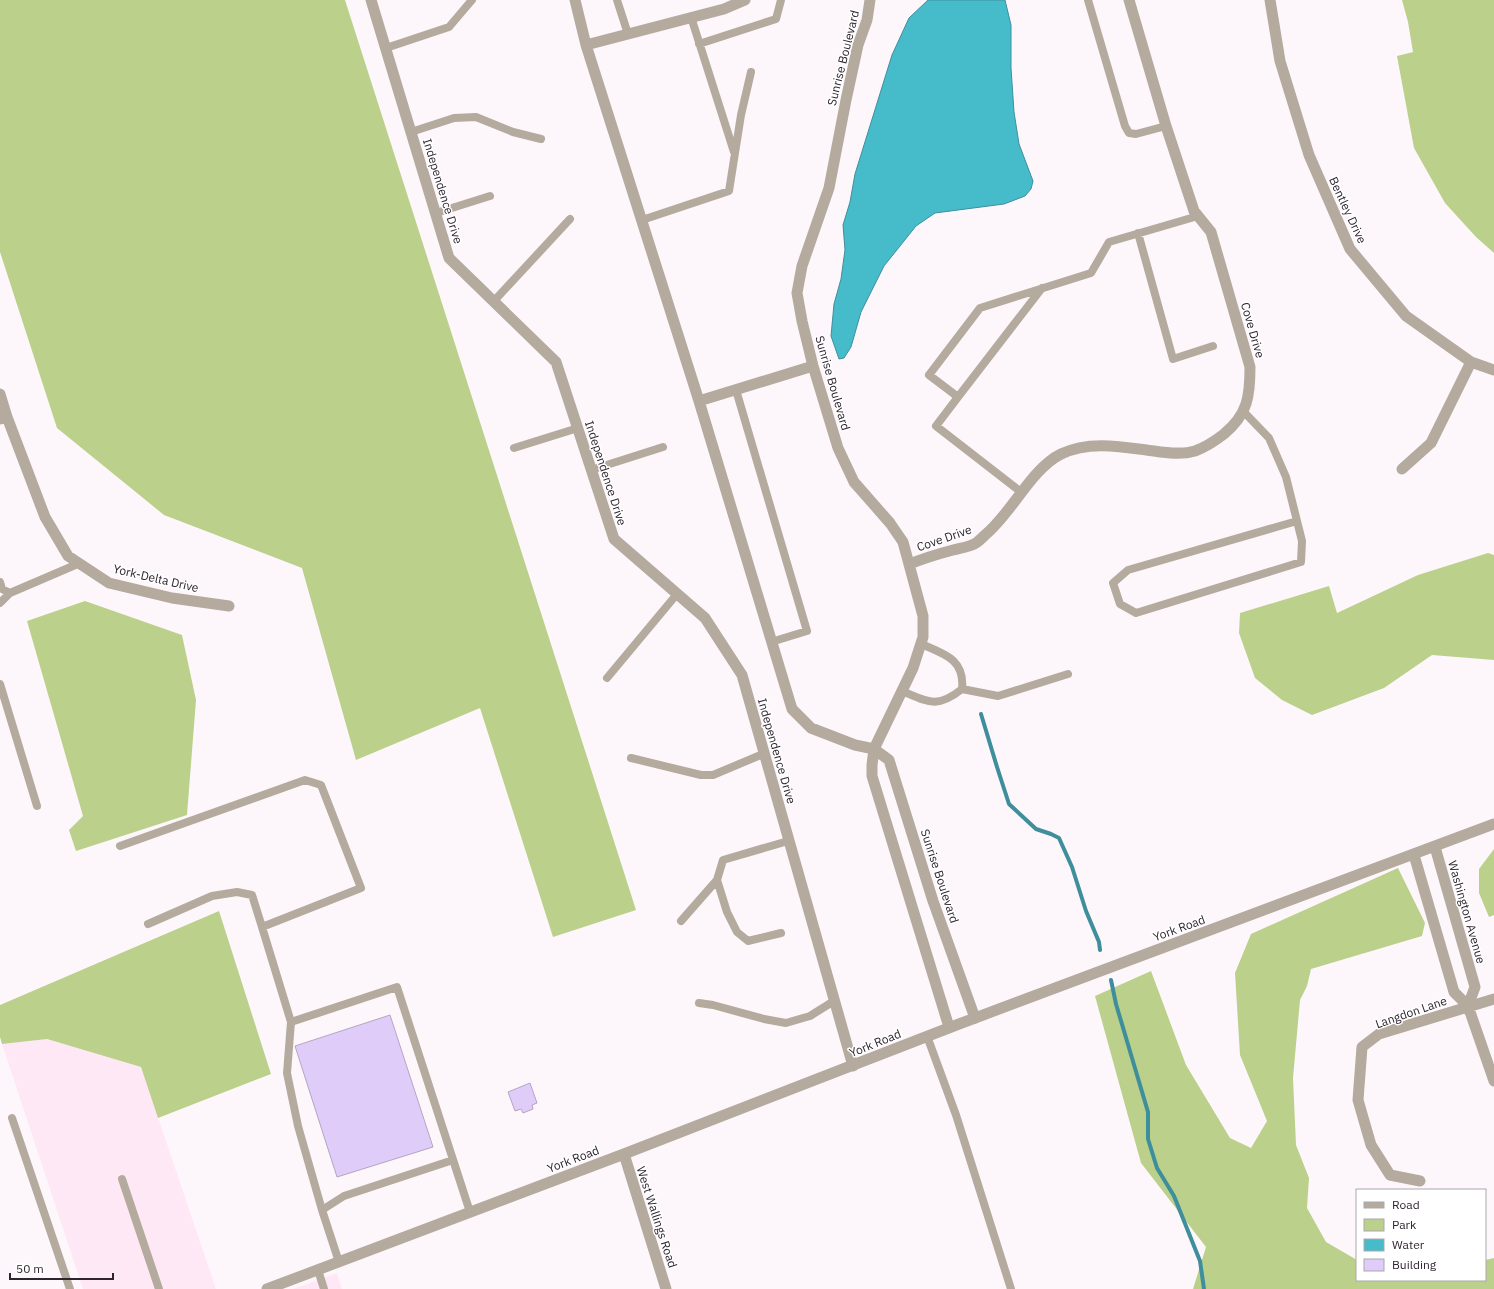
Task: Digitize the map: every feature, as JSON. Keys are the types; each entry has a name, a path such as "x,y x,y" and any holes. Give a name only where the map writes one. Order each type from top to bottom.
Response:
{"street":[{"name":"Independence Drive","path":"371,0 449,258 556,362 614,539 704,618 742,674 763,754 853,1066"},
{"name":"Sunrise Boulevard","path":"575,0 586,45 642,220 792,709 811,728 855,745 874,749 889,760 933,901 975,1018"},
{"path":"586,45 691,18 722,4 745,0"},
{"name":"Sunrise Boulevard","path":"870,0 867,20 858,45 850,79 829,188 802,266 797,293 813,366 838,448 854,482 890,523 903,542 923,616 923,637 921,644 913,668 874,749 872,776 949,1028"},
{"name":"Cove Drive","path":"910,564 976,543 992,530 1005,515 1028,483 1061,454 1083,446 1109,446 1173,454 1195,451 1207,446 1226,432 1236,423 1243,411 1250,389 1250,367 1211,232 1194,211 1166,126 1129,0"},
{"name":"Bentley Drive","path":"1270,0 1280,61 1310,155 1350,249 1406,316 1471,362 1494,370"},
{"path":"1402,469 1431,443 1471,362"},
{"path":"698,401 813,366"},
{"name":"York-Delta Drive","path":"0,394 4,418 45,517 68,556 109,583 172,598 229,606"},
{"name":"York Road","path":"267,1289 624,1154 927,1036 1494,824"},
{"name":"Washington Avenue","path":"1435,847 1475,987 1468,1006"},
{"path":"1414,855 1454,992 1468,1006 1494,1081"},
{"name":"Langdon Lane","path":"1420,1181 1390,1175 1371,1145 1358,1100 1362,1048 1380,1034 1494,999"},
{"name":"West Wallings Road","path":"624,1154 666,1289"}],"lane":[{"path":"386,48 448,27 472,0"},
{"path":"617,0 628,34"},
{"path":"699,44 776,19 781,0"},
{"path":"1088,0 1125,126 1129,133 1136,134 1166,126"},
{"path":"691,18 734,154"},
{"path":"642,220 729,191 741,115 751,72"},
{"path":"411,132 454,118 476,117 512,132 541,139"},
{"path":"436,213 490,196"},
{"path":"958,397 929,374 980,308 1091,273 1109,242 1198,216"},
{"path":"494,301 570,219"},
{"path":"1138,233 1172,359 1213,346"},
{"path":"1021,492 936,426 1042,288"},
{"path":"736,390 807,631 772,642"},
{"path":"1243,411 1269,438 1286,476 1302,541 1301,562 1136,613 1120,604 1113,583 1128,570 1297,521"},
{"path":"514,448 578,428"},
{"path":"591,470 663,447"},
{"path":"0,603 10,593 80,563"},
{"path":"0,582 2,589 10,593"},
{"path":"607,678 677,594"},
{"path":"902,691 930,702 950,699 962,689 963,679 958,665 949,656 921,644"},
{"path":"962,689 998,696 1068,674"},
{"path":"0,684 37,806"},
{"path":"631,758 701,775 713,775 763,754"},
{"path":"120,846 305,780 321,785 361,888 262,927"},
{"path":"681,920 717,880 723,860 788,841"},
{"path":"717,880 727,912 737,932 748,941 781,933"},
{"path":"148,924 212,896 237,892 252,895 291,1022 287,1073 298,1126 322,1210 340,1262"},
{"path":"291,1022 397,987 470,1212"},
{"path":"699,1003 786,1023 810,1016 834,1001"},
{"path":"927,1036 956,1115 1011,1289"},
{"path":"12,1118 70,1289"},
{"path":"322,1210 344,1196 453,1160"},
{"path":"122,1179 159,1289"},
{"path":"318,1270 324,1289"}],"shaded area":[{"path":"47,1039 141,1067 216,1289 83,1289 2,1044"},
{"path":"337,1273 342,1289 293,1289"}],"green space":[{"path":"0,0 345,0 636,910 553,937 480,708 356,760 302,568 164,515 57,428 0,252"},
{"path":"1402,0 1494,0 1494,253 1476,237 1445,203 1414,148 1397,56 1413,52 1408,22"},
{"path":"1488,553 1494,555 1494,660 1432,655 1384,688 1312,715 1282,700 1255,678 1239,633 1240,613 1329,586 1337,613 1418,575"},
{"path":"85,601 182,635 196,700 187,815 76,851 69,830 83,816 27,621"},
{"path":"1494,849 1494,915 1489,917 1479,893 1479,869"},
{"path":"1398,868 1425,923 1422,936 1311,969 1307,986 1300,1000 1293,1078 1296,1145 1309,1178 1307,1208 1326,1242 1356,1259 1356,1281 1486,1281 1486,1260 1494,1258 1494,1289 1193,1289 1206,1247 1141,1163 1095,996 1151,971 1186,1065 1230,1138 1251,1148 1267,1121 1240,1055 1235,973 1251,934"},
{"path":"219,911 271,1074 158,1118 141,1067 47,1039 2,1044 0,1037 0,1005"}],"water":[{"path":"928,0 1005,0 1011,25 1011,68 1014,112 1019,144 1033,181 1031,189 1025,196 1004,204 935,213 916,226 884,266 861,312 851,347 844,358 839,359 831,336 834,304 841,279 845,250 843,225 850,202 855,174 892,55 909,18"}],"building":[{"path":"390,1015 433,1147 337,1177 295,1046"},
{"path":"530,1083 537,1103 532,1105 533,1109 523,1113 521,1109 515,1111 508,1092"}],"waterway":[{"path":"981,714 1009,804 1036,829 1059,838 1072,867 1086,911 1099,942 1100,950"},
{"path":"1111,980 1116,1004 1148,1112 1148,1139 1157,1168 1174,1196 1200,1261 1204,1289"}]}
